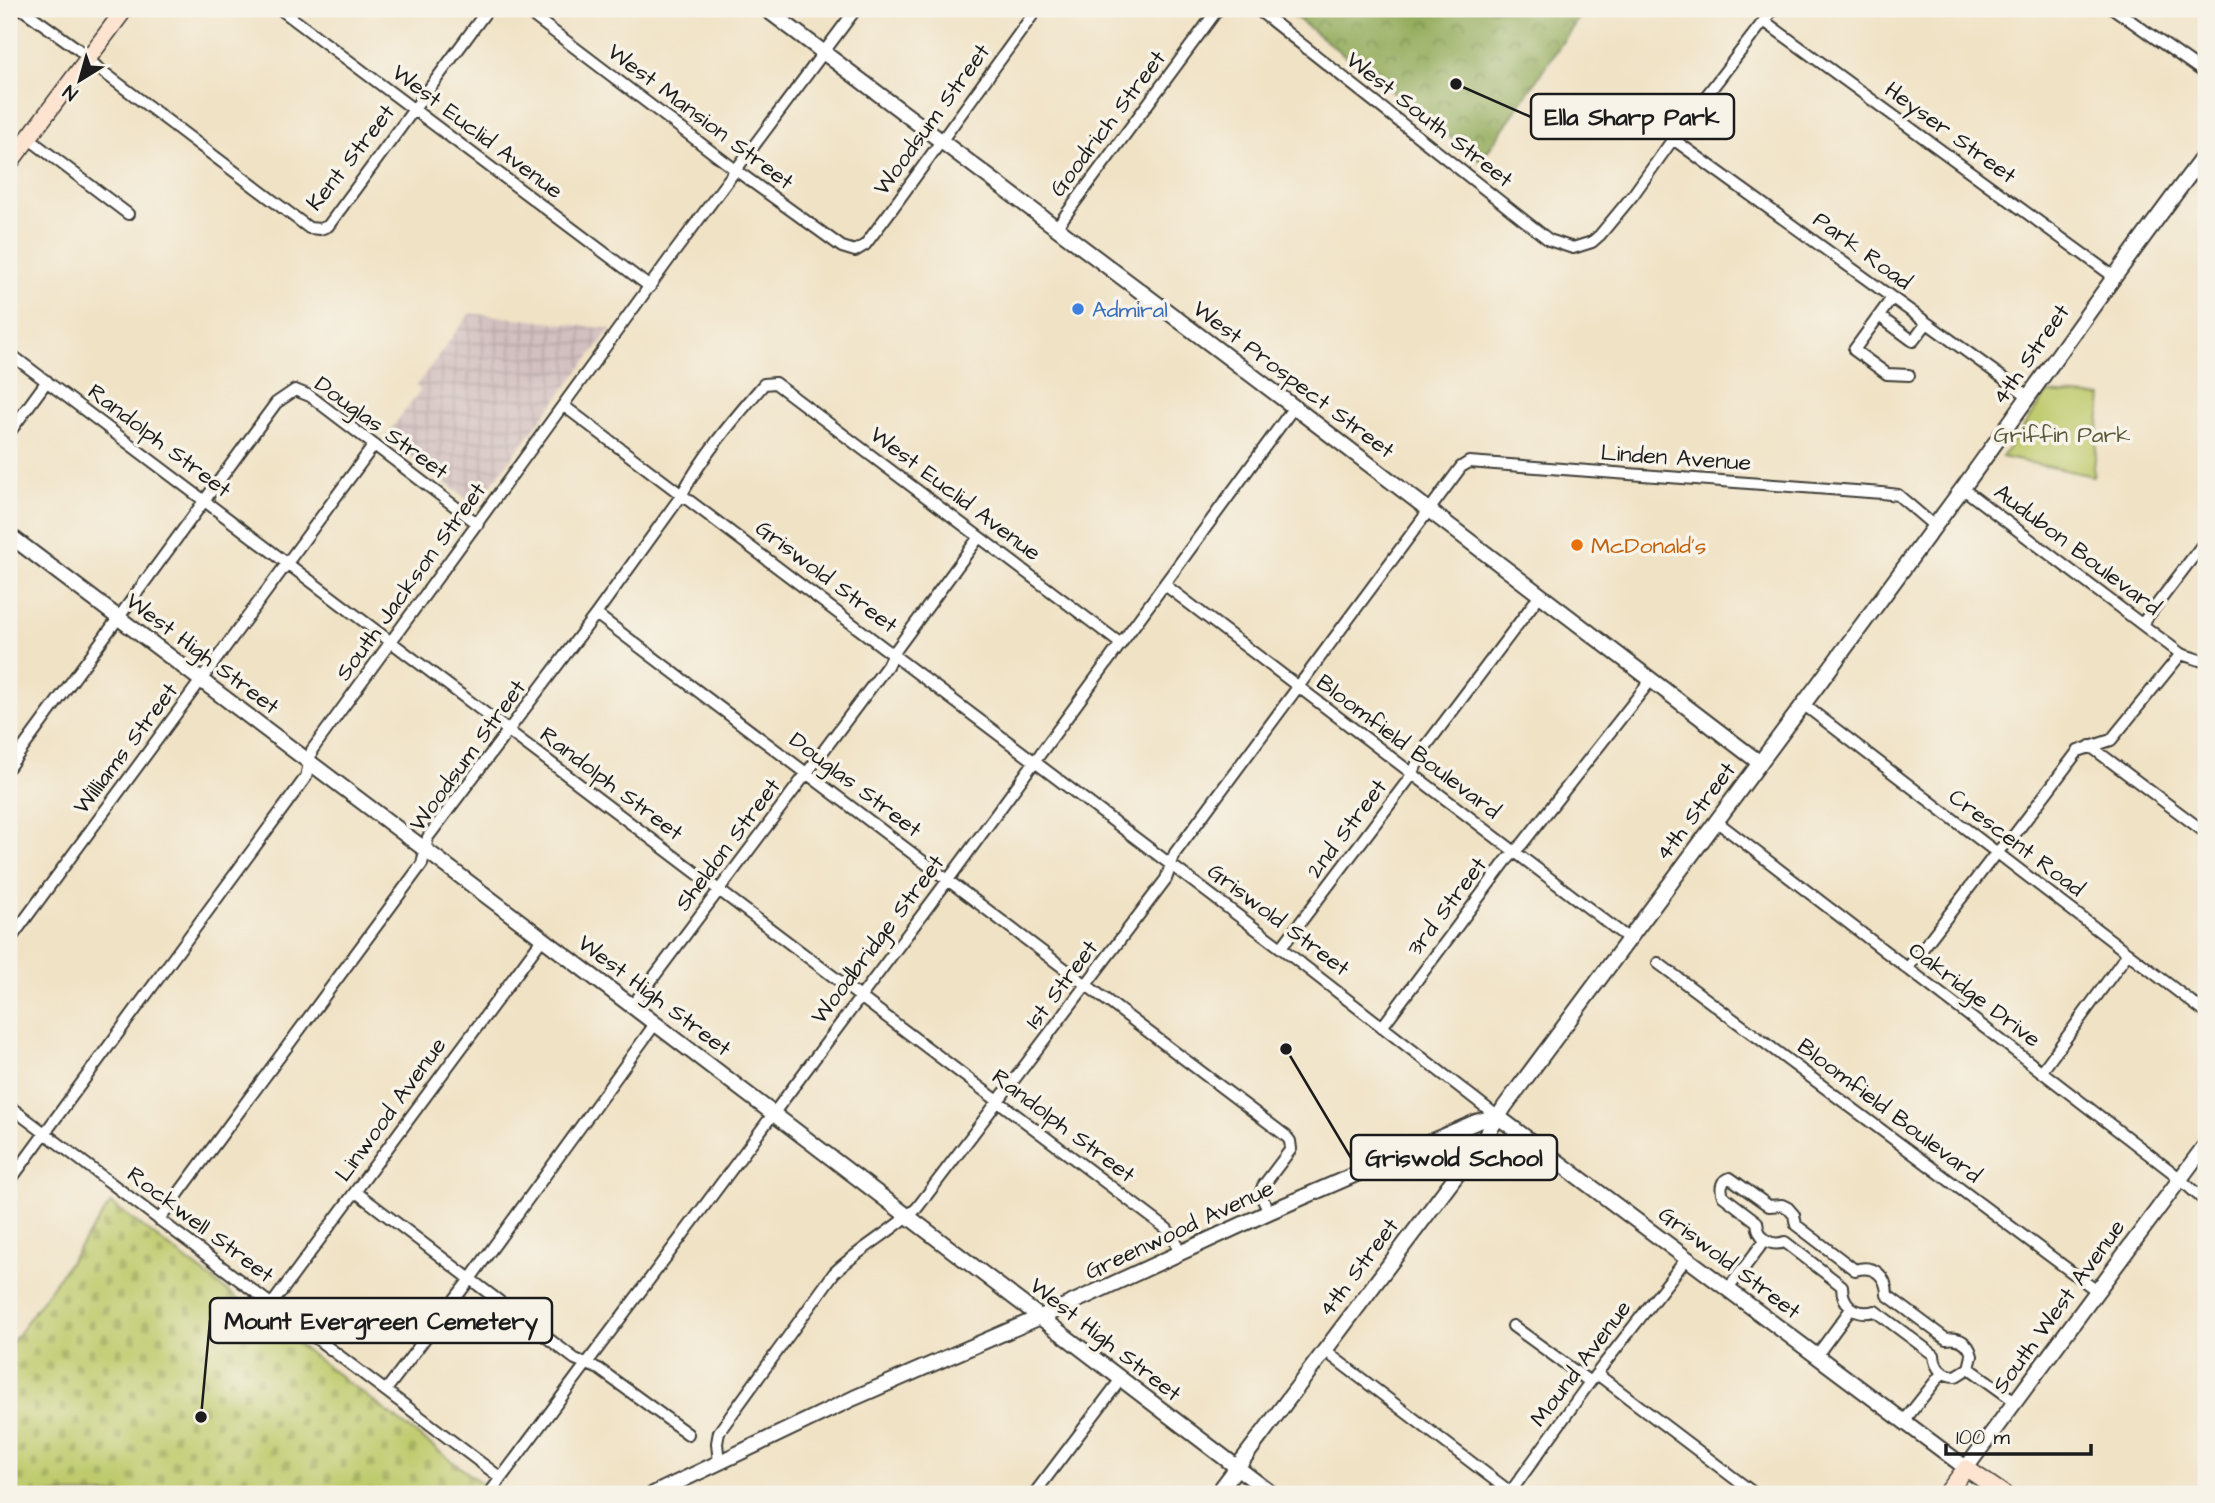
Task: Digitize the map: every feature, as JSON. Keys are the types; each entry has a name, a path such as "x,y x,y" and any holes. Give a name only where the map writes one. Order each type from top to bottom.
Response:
{"main road":[{"path":"9,164 125,9"},
{"path":"1966,1468 2004,1494"},
{"name":"South West Avenue","path":"1946,1494 1966,1468"}],"street":[{"path":"22,9 89,57"},
{"name":"West Euclid Avenue","path":"280,9 650,287"},
{"name":"Kent Street","path":"89,57 98,68 309,228 320,229 328,226 488,9"},
{"name":"West Mansion Street","path":"524,9 737,171 842,247 855,251"},
{"name":"West Prospect Street","path":"766,9 941,139 1760,763"},
{"name":"South Jackson Street","path":"9,1182 306,777 312,750 856,9"},
{"name":"Woodsum Street","path":"855,251 865,245 1037,9"},
{"name":"Goodrich Street","path":"1056,228 1218,9"},
{"name":"West South Street","path":"1257,9 1549,240 1573,248 1592,242 1617,215 1673,139"},
{"path":"1673,139 1773,9"},
{"path":"2114,9 2206,74"},
{"name":"Heyser Street","path":"1764,22 2113,276"},
{"path":"28,138 128,214"},
{"name":"Park Road","path":"1673,139 2028,396"},
{"name":"4th Street","path":"1217,1494 1486,1136 1497,1116 1760,763 1962,488 2113,276 2206,153"},
{"path":"1892,298 1854,350 1887,374 1909,375"},
{"path":"1879,316 1913,341 1927,323"},
{"name":"Randolph Street","path":"9,353 1167,1230 1176,1242 1178,1255"},
{"path":"9,433 47,381"},
{"name":"West Euclid Avenue","path":"764,384 775,383 1121,644"},
{"name":"Woodsum Street","path":"159,1220 422,864 428,837 596,614 681,496 689,480 764,384"},
{"name":"Douglas Street","path":"204,500 276,403 295,390 310,396 478,524"},
{"name":"Griswold Street","path":"564,406 1281,948 1497,1116 1966,1468"},
{"name":"Woodbridge Street","path":"489,1494 948,880 1294,407"},
{"name":"Williams Street","path":"9,940 374,445"},
{"name":"Linden Avenue","path":"1428,511 1461,467 1469,462 1898,495 1933,525"},
{"name":"Audubon Boulevard","path":"1962,488 2181,654 2206,662"},
{"path":"9,767 204,500"},
{"name":"1st Street","path":"719,1463 719,1433 834,1273 917,1209 1166,879 1175,853 1428,511"},
{"name":"West High Street","path":"9,535 1272,1494"},
{"name":"Sheldon Street","path":"632,1006 887,666 979,537"},
{"path":"2142,624 2206,540"},
{"name":"Bloomfield Boulevard","path":"1165,585 1629,939"},
{"name":"2nd Street","path":"1281,948 1412,775 1423,750 1540,595"},
{"name":"Douglas Street","path":"596,614 1290,1141 1291,1149 1263,1186 1261,1194 1269,1212"},
{"path":"1907,969 2078,751 2112,740 2181,654"},
{"name":"3rd Street","path":"1382,1027 1514,852 1651,680"},
{"name":"Crescent Road","path":"1803,704 2206,1013"},
{"path":"2090,746 2206,833"},
{"name":"Oakridge Drive","path":"1716,821 2042,1071 2206,1202"},
{"name":"Linwood Avenue","path":"272,1304 543,939"},
{"path":"2042,1071 2128,953"},
{"name":"Bloomfield Boulevard","path":"1658,963 2097,1291"},
{"path":"386,1390 655,1024"},
{"name":"Rockwell Street","path":"9,1105 501,1478"},
{"name":"Greenwood Avenue","path":"653,1494 677,1490 719,1463 854,1398 1269,1212 1476,1122 1497,1116"},
{"name":"South West Avenue","path":"1966,1468 2206,1144"},
{"path":"1757,1222 1723,1196 1723,1182 1726,1179 1734,1179 1769,1206"},
{"path":"356,1192 575,1359 598,1369 688,1434"},
{"path":"1797,1225 1792,1237 1786,1242 1773,1244 1759,1234 1757,1222 1760,1213 1769,1206 1782,1205 1794,1215 1797,1225 1855,1270"},
{"path":"1728,1289 1765,1240"},
{"path":"1786,1242 1843,1286"},
{"name":"Mound Avenue","path":"1511,1494 1593,1378 1687,1258"},
{"path":"1871,1269 1879,1273 1887,1286 1887,1295 1875,1311 1860,1313 1851,1309 1844,1301 1843,1286 1849,1274 1855,1270 1871,1269"},
{"path":"1887,1295 1946,1339"},
{"path":"1817,1355 1851,1309"},
{"path":"1875,1311 1934,1355"},
{"path":"1513,1326 1593,1378 1755,1494"},
{"path":"1955,1338 1965,1342 1972,1356 1969,1368 1956,1376 1942,1373 1936,1365 1934,1355 1940,1343 1946,1339 1955,1338"},
{"path":"1326,1349 1511,1494"},
{"path":"1969,1368 2016,1402"},
{"path":"1904,1421 1942,1373"},
{"path":"1034,1494 1121,1379"}],"shaded area":[{"path":"470,313 611,329 475,505 385,437 421,390 416,386"}],"green space":[{"path":"1285,9 1585,9 1481,161"},
{"name":"Griffin Park","path":"2047,393 2102,397 2093,476 2002,457"},
{"path":"111,1203 485,1486 480,1494 9,1494 9,1347"}],"place":[{"name":"Ella Sharp Park","path":"1456,84"},
{"name":"Admiral","path":"1078,309"},
{"name":"McDonald's","path":"1577,545"},
{"name":"Griswold School","path":"1286,1049"},
{"name":"Mount Evergreen Cemetery","path":"201,1417"}]}
